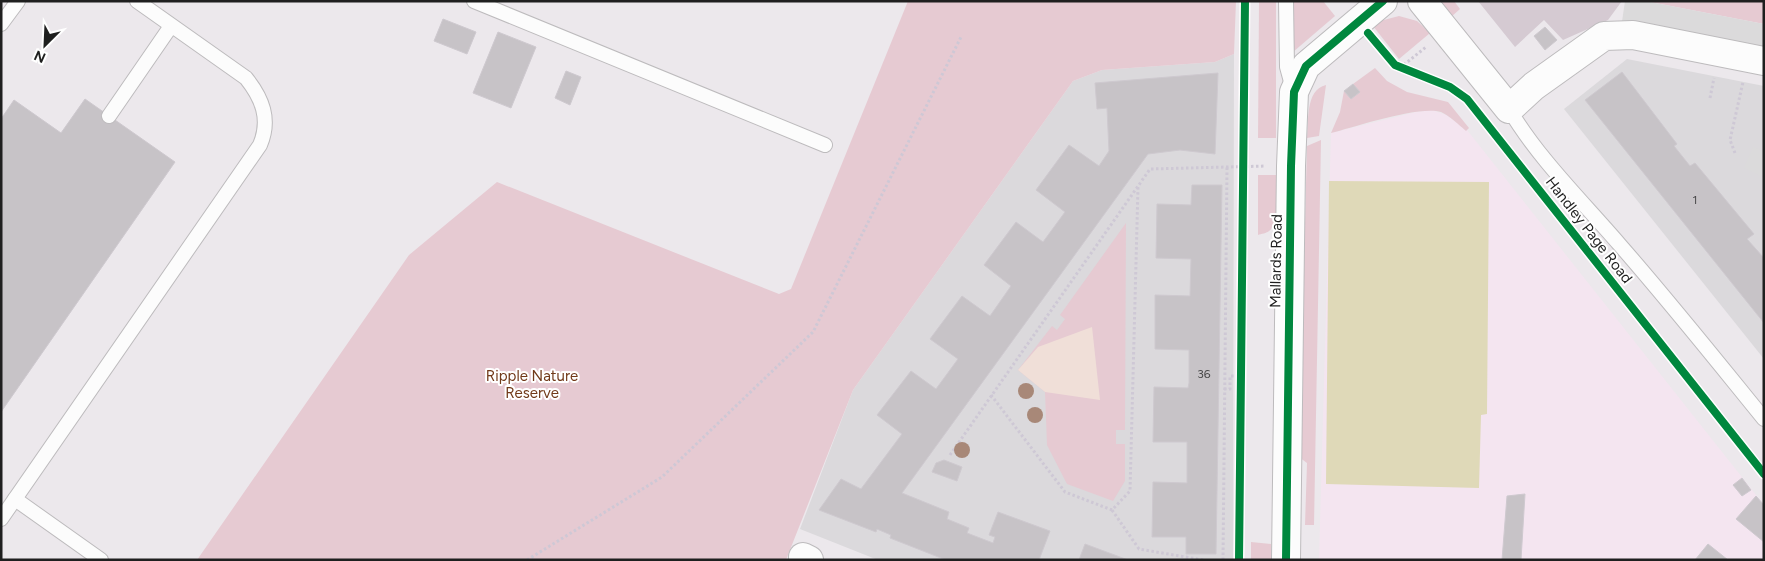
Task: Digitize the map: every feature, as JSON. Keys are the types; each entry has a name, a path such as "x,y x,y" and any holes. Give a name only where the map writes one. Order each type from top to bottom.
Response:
{"street":[{"name":"Mallards Road","path":"1286,560 1291,166 1294,92 1306,66 1383,1"},
{"name":"Handley Page Road","path":"1422,1 1509,109"},
{"path":"1509,109 1534,86 1604,36 1633,35 1754,69"}],"lane":[{"path":"1,24 18,1"},
{"path":"1,519 254,153 264,134 266,121 262,104 256,91 246,78 136,1"},
{"path":"474,1 825,145"},
{"name":"Mallards Road","path":"1286,1 1287,67 1294,92"},
{"path":"109,116 171,26"},
{"name":"Handley Page Road","path":"1509,109 1540,152 1654,285 1764,419"},
{"path":"15,499 101,560"}],"path":[{"path":"527,560 662,477 813,332 961,37"},
{"path":"1408,71 1398,66 1430,43"},
{"path":"1735,153 1730,140 1754,69"},
{"path":"1710,98 1715,72"},
{"path":"1242,177 1243,157"},
{"path":"950,455 1150,169 1291,166"},
{"path":"1223,560 1227,167"},
{"path":"1112,510 1130,491 1138,187"},
{"path":"1240,385 1241,366"},
{"path":"1224,389 1230,389 1230,376 1240,376"},
{"path":"991,395 1064,492 1112,510 1139,549 1203,560"}],"shaded area":[{"path":"1478,1 1622,1 1608,20 1563,40 1544,20 1515,47"},
{"path":"1625,1 1645,1 1764,24 1764,68 1619,42"},
{"path":"1234,54 1233,560 878,560 800,529 853,390 1073,81 1102,70 1215,62"},
{"path":"1627,59 1764,86 1764,359 1564,109"},
{"path":"1432,110 1446,115 1467,130 1764,505 1764,560 1319,560 1331,133 1416,112"},
{"path":"1753,147 1764,152 1764,177 1744,168"},
{"path":"1329,181 1489,182 1487,414 1481,415 1479,488 1326,484"},
{"path":"1092,327 1100,400 1045,392 1018,370 1038,347"}],"green space":[{"name":"Ripple Nature Reserve","path":"908,1 1236,1 1234,54 1215,62 1102,70 1073,81 853,390 786,560 197,560 409,255 497,182 779,294 791,289"},
{"path":"1259,1 1276,1 1276,138 1258,138"},
{"path":"1293,1 1323,1 1335,16 1293,52"},
{"path":"1439,1 1454,1 1460,9 1451,17"},
{"path":"1645,1 1764,1 1764,24"},
{"path":"1399,16 1417,21 1430,33 1399,59 1373,26 1380,21"},
{"path":"1375,68 1387,81 1407,92 1448,102 1469,128 1466,131 1441,112 1418,111 1331,133 1340,112 1344,91 1351,99 1360,92 1353,84"},
{"path":"1326,85 1319,136 1307,138 1311,99 1319,88"},
{"path":"1321,140 1314,525 1305,525 1307,463 1299,457 1307,146"},
{"path":"1258,175 1276,175 1277,196 1275,221 1268,232 1258,235"},
{"path":"1126,223 1125,430 1116,430 1116,444 1125,444 1125,481 1113,501 1067,484 1047,445 1045,392 1018,370 1052,326 1057,330 1065,319 1060,315"},
{"path":"1251,542 1271,544 1271,560 1251,560"}],"building":[{"path":"443,19 476,32 467,54 434,41"},
{"path":"1545,27 1557,40 1545,50 1534,36"},
{"path":"498,32 536,47 511,108 473,93"},
{"path":"566,71 581,77 570,105 555,98"},
{"path":"1622,72 1677,144 1674,146 1690,166 1695,163 1754,234 1747,239 1764,258 1764,323 1585,100"},
{"path":"1218,73 1215,154 1180,150 1148,154 902,493 949,512 947,519 969,528 967,533 993,543 995,537 989,535 998,512 1050,531 1039,560 946,560 890,538 891,535 877,529 876,532 819,510 841,479 861,489 902,434 877,415 911,371 936,389 958,359 930,339 962,296 990,316 1011,286 984,265 1016,222 1043,242 1065,212 1036,190 1069,145 1099,166 1109,151 1107,108 1097,109 1095,83"},
{"path":"1353,84 1360,92 1351,99 1344,91"},
{"path":"85,99 175,162 1,412 1,119 14,100 61,133"},
{"path":"1192,185 1222,185 1216,554 1186,554 1186,537 1152,537 1153,482 1187,483 1187,442 1153,442 1154,387 1188,388 1189,383 1189,350 1155,349 1155,295 1190,296 1191,259 1156,258 1157,204 1191,205"},
{"path":"944,460 962,467 957,481 932,472 936,463"},
{"path":"1742,478 1751,490 1742,496 1733,485"},
{"path":"1525,494 1521,560 1502,560 1507,496"},
{"path":"1756,496 1764,505 1764,542 1736,519"},
{"path":"1085,544 1128,560 1079,560"},
{"path":"1708,544 1728,560 1695,560"}],"cycle path":[{"path":"1239,560 1245,1"},
{"path":"1286,560 1291,166 1294,92 1306,66 1383,1"},
{"path":"1368,33 1395,65 1450,87 1467,99 1764,474"}]}
